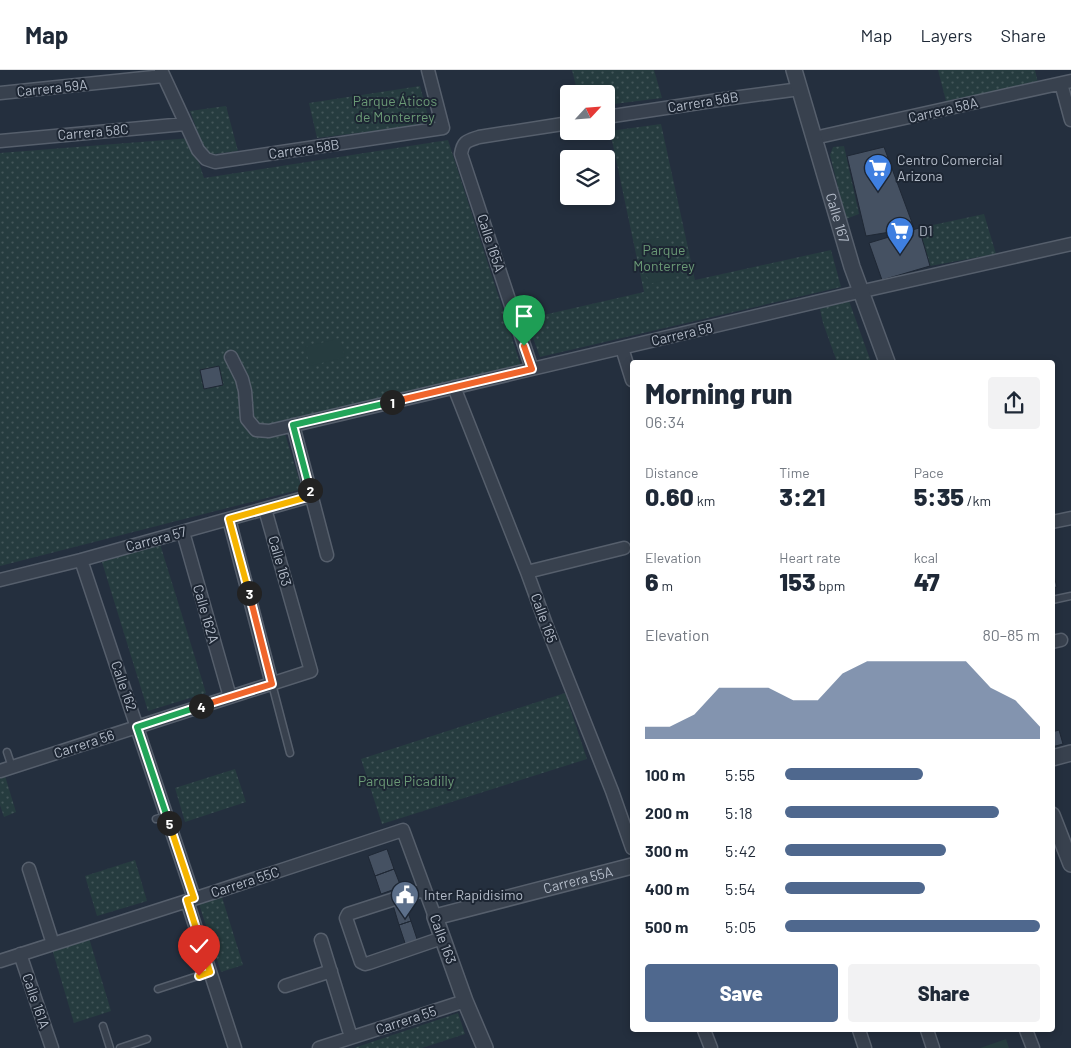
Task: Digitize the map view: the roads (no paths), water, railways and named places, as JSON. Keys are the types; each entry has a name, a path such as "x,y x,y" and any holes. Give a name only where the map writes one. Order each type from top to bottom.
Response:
{"street":[{"name":"Carrera 58B","path":"185,124 198,150 206,159 215,162 443,128 428,70"},
{"name":"Calle 167","path":"794,70 842,234 885,360"},
{"name":"Carrera 59A","path":"0,93 162,73"},
{"path":"162,73 185,124"},
{"path":"1066,84 1071,120"},
{"name":"Carrera 58A","path":"814,138 1066,84"},
{"name":"Carrera 58B","path":"615,116 800,88"},
{"name":"Carrera 58C","path":"0,141 185,124"},
{"name":"Calle 165A","path":"532,369 461,154 462,146 468,140 560,124"},
{"name":"Carrera 58","path":"231,357 242,379 247,419 256,430 269,432 454,387 1071,244"},
{"path":"622,348 630,374"},
{"name":"Calle 165","path":"454,387 612,791 630,842"},
{"path":"293,425 327,555"},
{"name":"Carrera 57","path":"0,580 82,560 311,496"},
{"name":"Calle 163","path":"265,509 311,671"},
{"path":"1055,521 1071,518"},
{"path":"229,519 272,684"},
{"name":"Calle 162A","path":"183,532 230,697"},
{"path":"527,572 624,548"},
{"name":"Calle 162","path":"82,560 137,727 161,818 190,899 234,1048"},
{"name":"Carrera 56","path":"6,769 311,671"},
{"path":"1055,757 1071,753"},
{"path":"1055,823 1071,864"},
{"name":"Calle 163","path":"403,830 465,1001 485,1048"},
{"name":"Carrera 55C","path":"0,961 403,830"},
{"name":"Carrera 55A","path":"435,918 630,867"},
{"path":"29,869 53,944"},
{"path":"425,890 413,892 348,914 346,918 361,962 369,963 442,938"},
{"path":"321,940 352,1037"},
{"name":"Calle 161A","path":"20,954 52,1048"},
{"path":"285,986 331,971"},
{"name":"Carrera 55","path":"319,1048 465,1001"},
{"path":"705,1032 711,1048"},
{"path":"860,1032 865,1048"},
{"path":"928,1032 933,1048"},
{"path":"1027,1032 1033,1048"}],"lane":[{"path":"1055,599 1071,596"},
{"path":"272,684 290,752"},
{"path":"6,769 7,752"},
{"path":"158,989 210,972"},
{"path":"103,1026 110,1048"},
{"path":"120,1048 147,1039"}],"place":[{"name":"Centro Comercial Arizona","path":"878,192"},
{"name":"D1","path":"900,255"},
{"name":"Inter Rapidisimo","path":"405,919"}],"park label":[{"name":"Parque Áticos de Monterrey","path":"395,110"},
{"name":"Parque Monterrey","path":"664,258"},
{"name":"Parque Picadilly","path":"406,781"}]}
